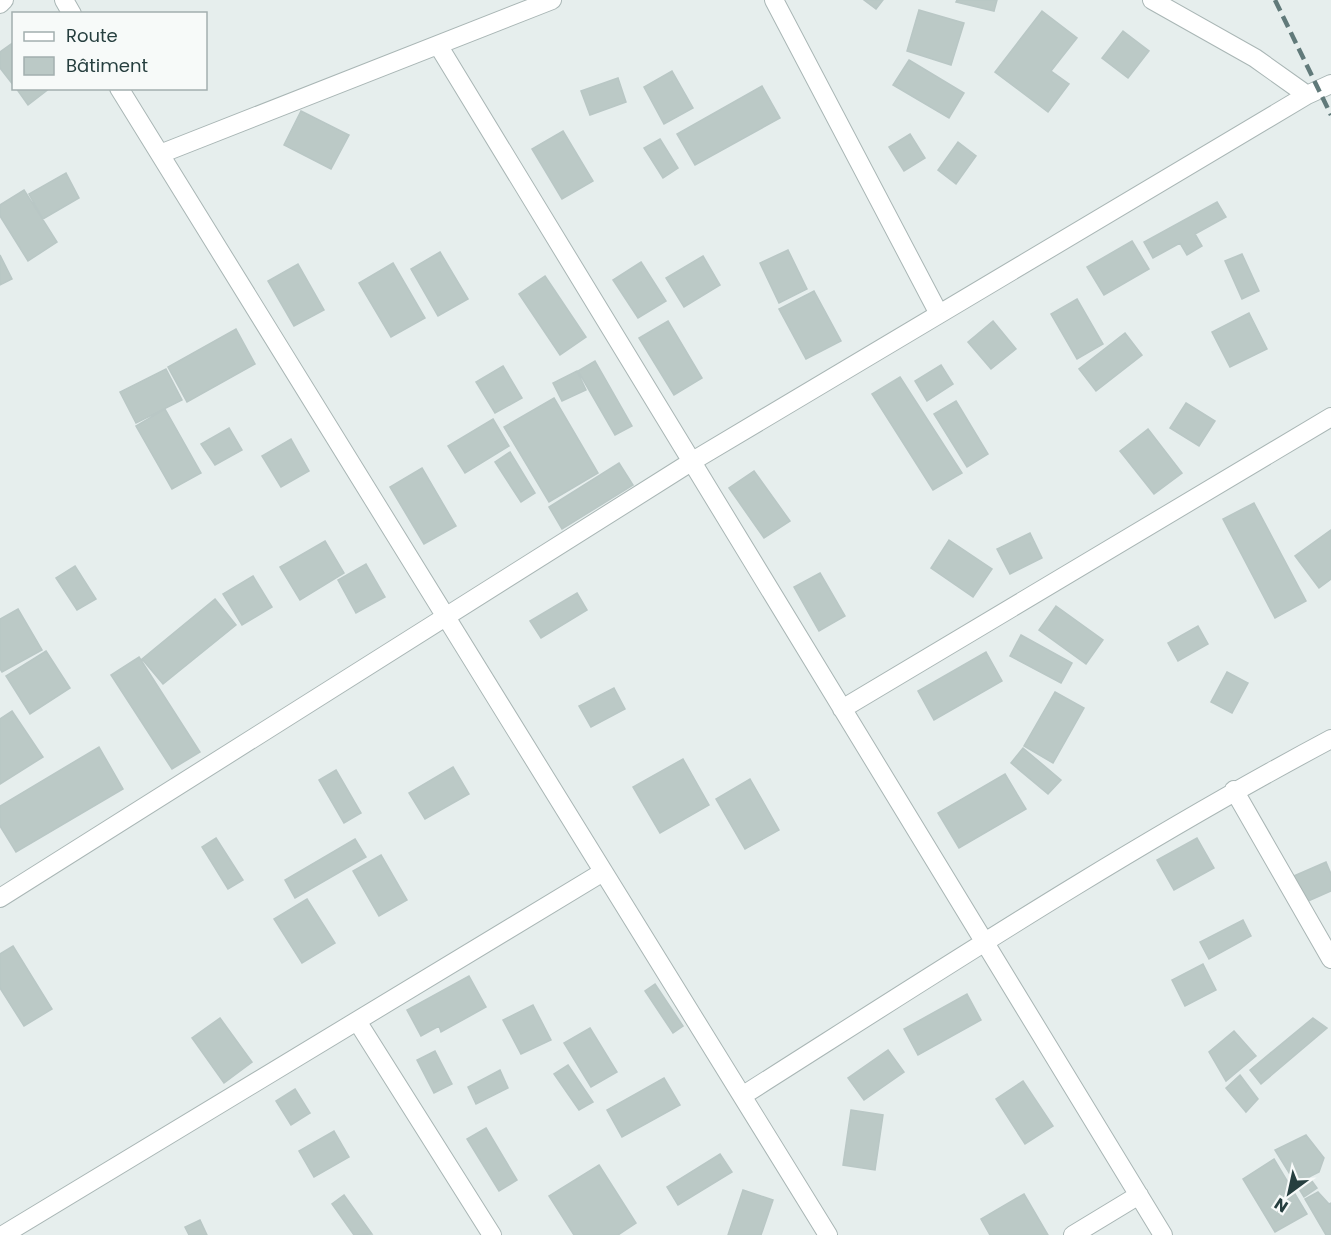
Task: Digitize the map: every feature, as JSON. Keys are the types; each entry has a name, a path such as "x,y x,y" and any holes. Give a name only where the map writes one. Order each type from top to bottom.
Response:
{"street":[{"path":"0,4 4,0"},
{"path":"160,154 552,0"},
{"path":"774,0 939,314"},
{"path":"1152,0 1255,58 1307,95"},
{"path":"438,45 1163,1235"},
{"path":"0,898 691,462 1307,95 1331,84"},
{"path":"120,90 828,1235"},
{"path":"842,709 1331,417"},
{"path":"742,1096 984,942 1234,790 1331,739"},
{"path":"1234,790 1331,959"},
{"path":"3,1235 603,872"},
{"path":"357,1021 492,1235"},
{"path":"1073,1235 1139,1195"}],"building":[{"path":"864,0 883,0 876,9"},
{"path":"957,0 997,0 994,11 956,2"},
{"path":"919,10 964,23 951,65 907,51"},
{"path":"1042,11 1077,38 1051,71 1069,84 1048,112 995,72"},
{"path":"1123,31 1149,51 1128,78 1102,58"},
{"path":"12,43 12,83 0,68 0,52"},
{"path":"909,60 964,93 949,118 893,85"},
{"path":"672,71 693,108 664,124 644,87"},
{"path":"618,78 626,102 590,115 581,91"},
{"path":"762,86 780,118 695,165 677,134"},
{"path":"17,90 47,90 28,105"},
{"path":"301,111 349,135 331,169 284,145"},
{"path":"563,131 593,181 562,199 532,149"},
{"path":"910,134 925,158 904,171 889,147"},
{"path":"660,139 678,168 663,178 644,148"},
{"path":"958,142 976,156 956,184 938,170"},
{"path":"66,173 79,198 43,219 29,194"},
{"path":"24,190 57,242 28,261 0,216 0,205"},
{"path":"1217,202 1226,217 1195,234 1202,246 1187,255 1180,243 1153,258 1144,242"},
{"path":"1132,241 1149,269 1104,295 1087,267"},
{"path":"788,250 807,289 779,303 760,263"},
{"path":"440,252 468,299 438,316 411,269"},
{"path":"1242,254 1259,291 1242,299 1225,261"},
{"path":"0,255 12,279 0,285"},
{"path":"703,256 720,285 684,307 666,278"},
{"path":"641,262 666,301 638,318 613,280"},
{"path":"393,263 425,318 391,337 359,283"},
{"path":"298,264 324,310 294,326 268,281"},
{"path":"545,276 586,337 560,355 519,294"},
{"path":"814,291 841,341 806,359 779,309"},
{"path":"1077,299 1103,344 1077,359 1051,314"},
{"path":"1249,313 1267,349 1230,367 1212,332"},
{"path":"668,321 702,378 674,395 639,338"},
{"path":"993,321 1016,349 991,369 968,342"},
{"path":"236,329 255,364 187,402 168,367"},
{"path":"1125,333 1142,355 1096,391 1079,369"},
{"path":"595,361 632,426 615,435 578,371"},
{"path":"941,365 953,384 927,401 915,381"},
{"path":"503,366 522,398 495,413 476,382"},
{"path":"166,369 182,400 136,423 120,392"},
{"path":"577,371 586,390 562,401 553,383"},
{"path":"900,377 962,473 933,490 872,394"},
{"path":"554,398 598,473 549,502 504,427"},
{"path":"956,401 988,454 967,467 934,414"},
{"path":"1186,403 1215,421 1199,446 1170,428"},
{"path":"165,409 201,473 172,489 136,426"},
{"path":"493,419 509,446 465,473 448,446"},
{"path":"229,428 242,450 215,465 201,444"},
{"path":"1148,429 1182,473 1154,494 1120,451"},
{"path":"291,439 309,471 281,487 262,456"},
{"path":"510,452 535,493 521,502 495,462"},
{"path":"619,463 633,485 562,529 549,507"},
{"path":"422,468 456,526 424,544 390,487"},
{"path":"754,471 790,521 764,538 729,488"},
{"path":"1254,503 1306,601 1275,618 1223,519"},
{"path":"1331,530 1331,579 1319,588 1295,556"},
{"path":"1030,533 1042,558 1010,574 997,549"},
{"path":"949,540 992,569 973,597 931,568"},
{"path":"325,541 344,573 300,600 280,567"},
{"path":"366,564 385,597 356,613 338,580"},
{"path":"75,566 96,599 77,610 56,578"},
{"path":"820,573 845,616 819,631 794,587"},
{"path":"253,576 272,607 242,625 223,594"},
{"path":"577,593 587,610 541,638 530,621"},
{"path":"215,599 236,625 163,684 142,659"},
{"path":"1056,606 1103,640 1086,664 1039,630"},
{"path":"18,609 42,650 2,672 0,669 0,619"},
{"path":"1198,626 1208,644 1178,661 1168,643"},
{"path":"1021,635 1072,663 1061,683 1010,656"},
{"path":"46,651 70,688 30,714 6,676"},
{"path":"986,652 1002,681 934,720 918,691"},
{"path":"139,657 200,752 172,769 111,675"},
{"path":"1227,672 1248,683 1232,713 1211,702"},
{"path":"614,688 625,709 591,727 579,706"},
{"path":"1055,692 1084,708 1053,763 1024,746"},
{"path":"12,711 43,757 0,784 0,719"},
{"path":"99,747 123,789 16,852 0,826 0,806"},
{"path":"1023,748 1061,780 1048,794 1011,763"},
{"path":"683,759 709,805 660,833 633,787"},
{"path":"453,767 469,794 425,819 409,793"},
{"path":"336,770 361,813 344,823 319,780"},
{"path":"1005,774 1026,809 959,848 938,813"},
{"path":"750,779 779,830 745,849 716,799"},
{"path":"216,838 243,880 228,889 202,847"},
{"path":"1197,838 1214,868 1174,890 1157,860"},
{"path":"355,839 366,857 295,898 285,880"},
{"path":"381,855 407,900 379,916 353,871"},
{"path":"1326,862 1331,874 1331,891 1306,902 1294,876"},
{"path":"307,899 335,943 302,963 274,919"},
{"path":"1243,920 1251,936 1209,959 1200,942"},
{"path":"13,946 52,1009 24,1026 0,988 0,954"},
{"path":"1203,964 1216,990 1185,1006 1172,980"},
{"path":"469,976 486,1007 441,1032 439,1026 421,1036 407,1010"},
{"path":"655,984 683,1026 673,1033 645,991"},
{"path":"967,994 981,1020 918,1055 904,1029"},
{"path":"533,1005 551,1040 521,1054 503,1020"},
{"path":"220,1018 252,1062 224,1083 192,1038"},
{"path":"1313,1018 1327,1028 1261,1084 1250,1070"},
{"path":"590,1028 617,1072 591,1087 564,1043"},
{"path":"1234,1031 1256,1056 1226,1081 1209,1052"},
{"path":"888,1050 904,1072 864,1100 848,1078"},
{"path":"435,1051 452,1084 434,1093 417,1060"},
{"path":"568,1065 593,1102 579,1110 554,1074"},
{"path":"500,1070 508,1088 476,1104 468,1087"},
{"path":"1240,1075 1258,1099 1246,1112 1226,1088"},
{"path":"664,1078 680,1105 622,1137 607,1110"},
{"path":"1023,1081 1053,1126 1025,1144 996,1099"},
{"path":"295,1089 310,1113 291,1125 276,1101"},
{"path":"851,1110 883,1115 875,1170 843,1165"},
{"path":"486,1128 517,1180 499,1191 467,1139"},
{"path":"334,1131 349,1157 314,1177 299,1151"},
{"path":"1306,1135 1324,1158 1319,1172 1309,1177 1317,1188 1304,1197 1275,1150"},
{"path":"720,1154 732,1172 678,1205 667,1187"},
{"path":"1274,1159 1307,1214 1275,1232 1243,1179"},
{"path":"599,1165 636,1223 618,1235 574,1235 549,1196"},
{"path":"743,1190 773,1200 761,1235 728,1235"},
{"path":"1318,1192 1329,1204 1331,1203 1331,1235 1326,1235 1305,1199"},
{"path":"1024,1194 1048,1235 990,1235 981,1219"},
{"path":"344,1195 372,1234 354,1235 332,1204"},
{"path":"200,1220 207,1235 189,1235 185,1227"}],"railway":[{"path":"1275,0 1331,115"}]}
